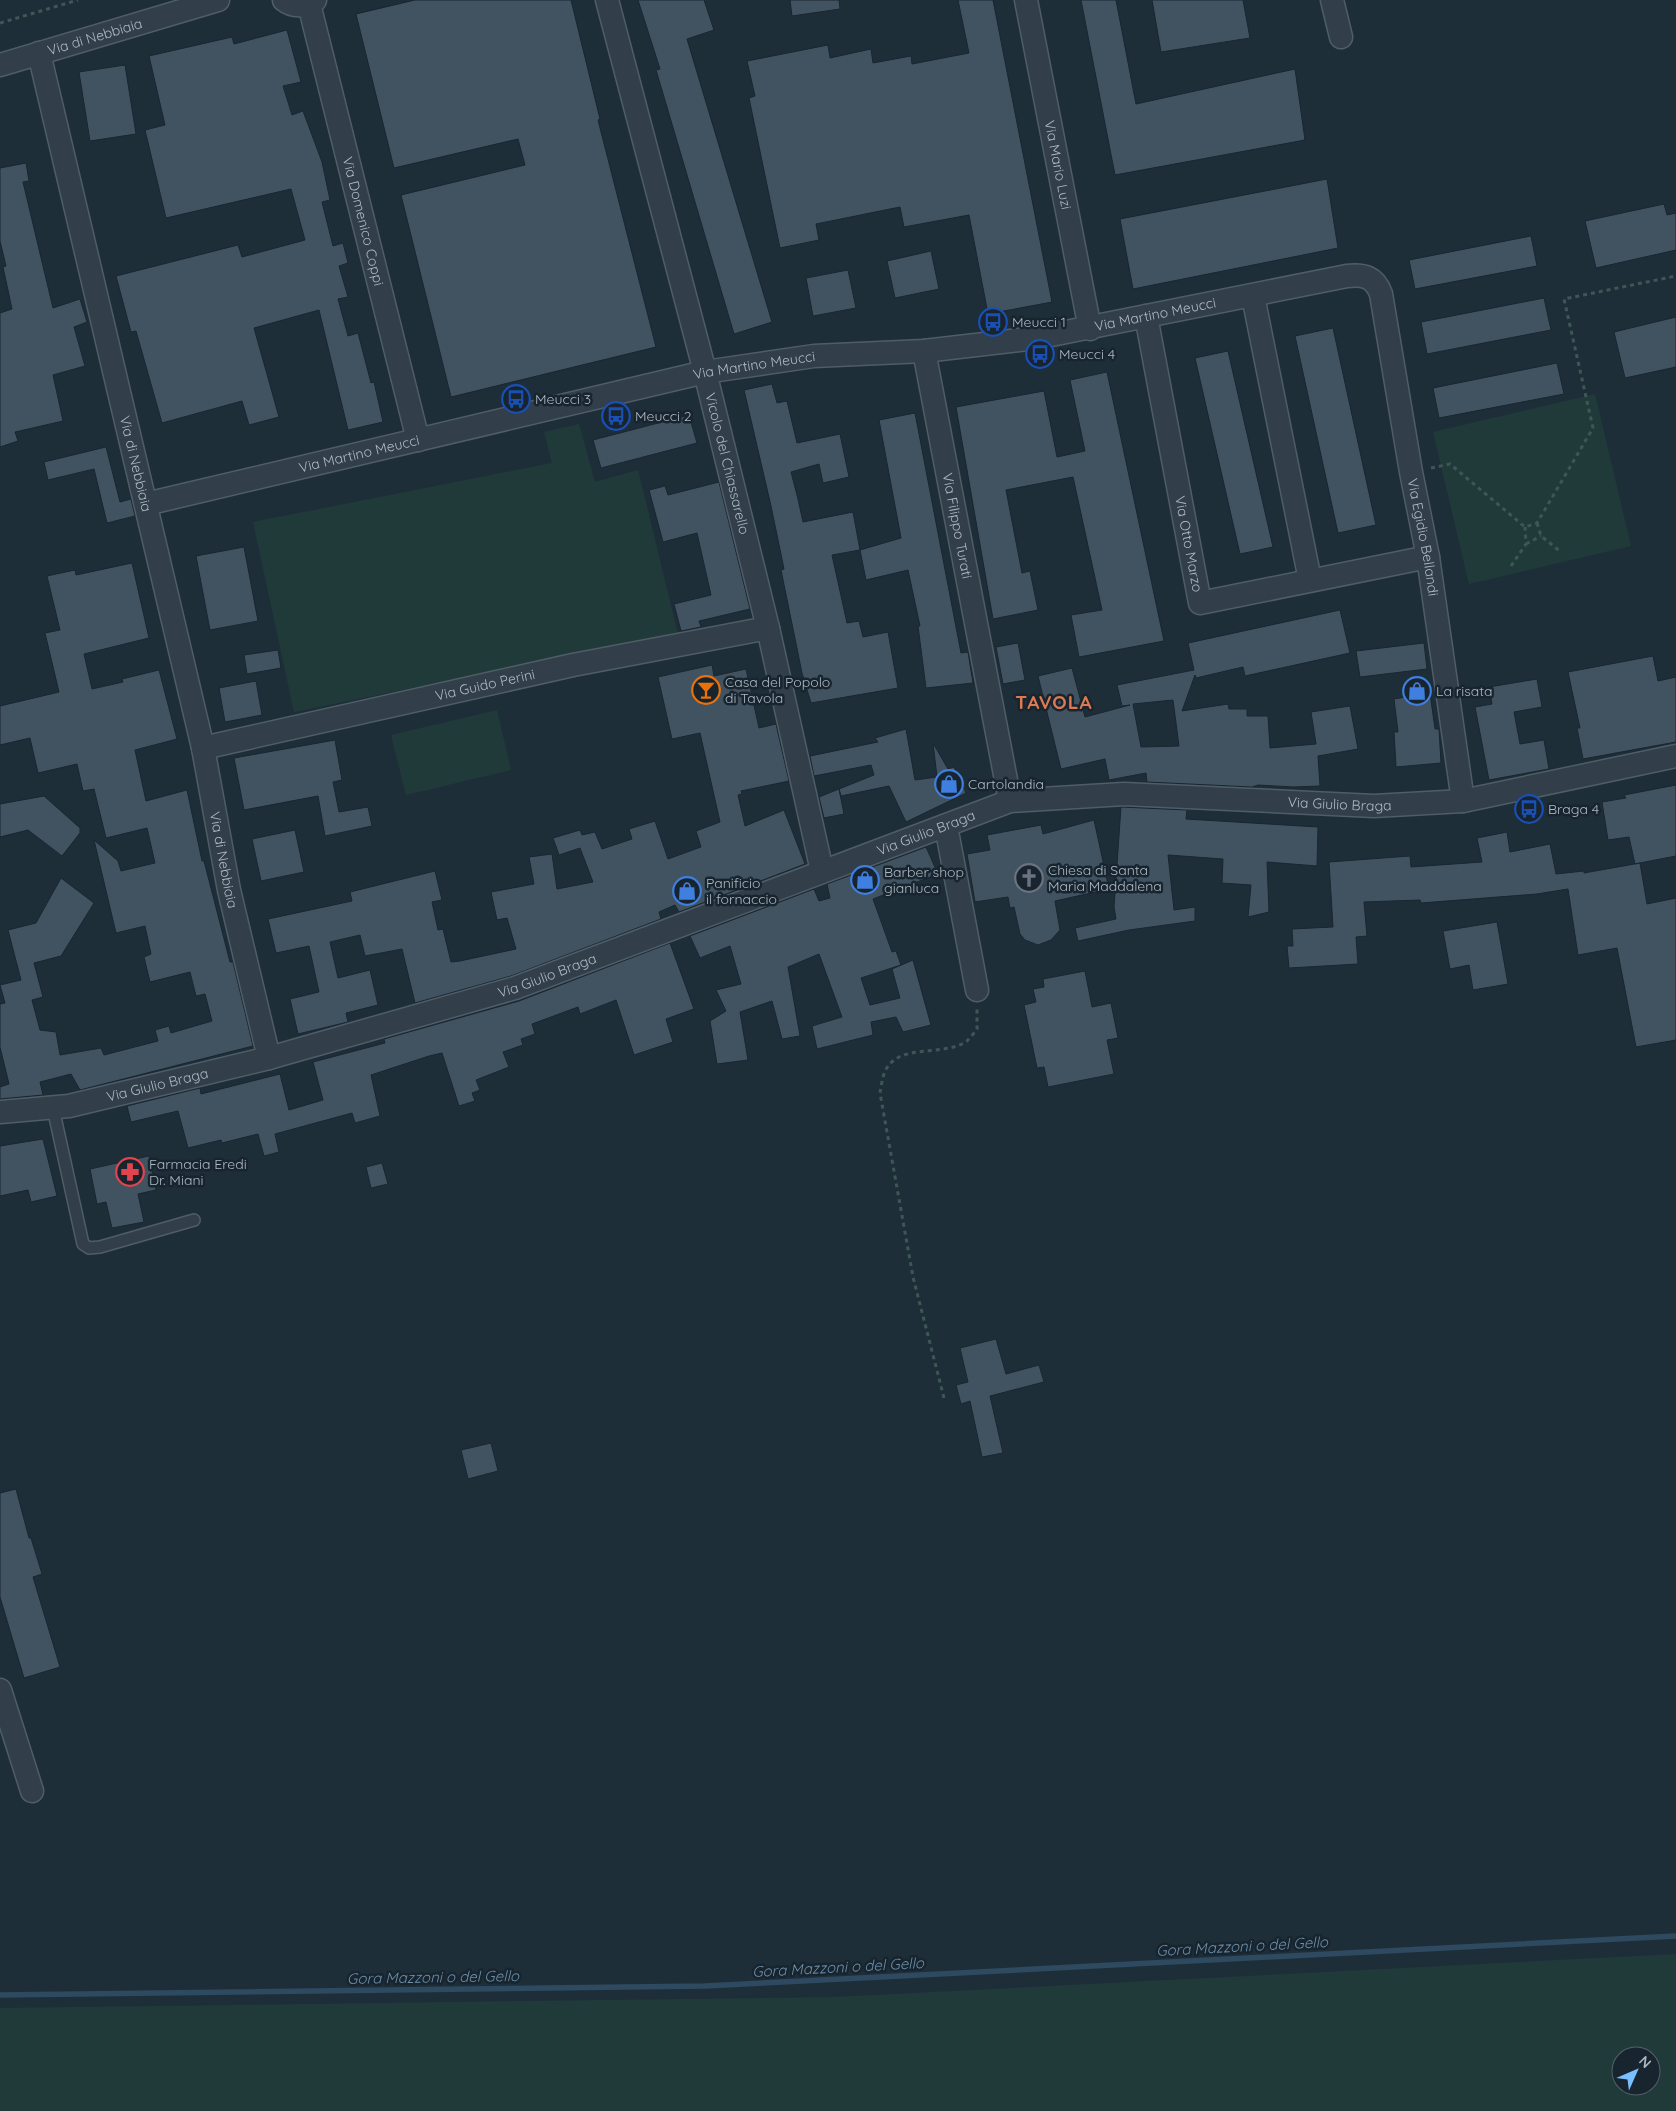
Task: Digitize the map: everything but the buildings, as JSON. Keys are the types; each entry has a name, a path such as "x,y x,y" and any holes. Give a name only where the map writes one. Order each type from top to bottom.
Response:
{"street":[{"name":"Via di Nebbiaia","path":"218,0 39,53 203,748 229,890 269,1058"},
{"path":"284,0 294,5 312,2"},
{"name":"Vicolo del Chiassarello","path":"607,0 705,372 768,628 822,871"},
{"name":"Via Mario Luzi","path":"1026,0 1090,329"},
{"path":"1332,0 1341,37"},
{"name":"Via Domenico Coppi","path":"312,2 418,440"},
{"path":"0,65 39,53"},
{"name":"Via Martino Meucci","path":"146,504 705,372 814,356 924,351 1036,338 1090,329 1347,276 1359,275 1368,277"},
{"name":"Via Egidio Bellandi","path":"1368,277 1375,282 1381,294 1411,472 1428,556 1463,801"},
{"path":"1254,296 1310,580"},
{"name":"Via Otto Marzo","path":"1146,316 1200,602 1428,556"},
{"name":"Via Filippo Turati","path":"924,351 989,700 1010,801"},
{"name":"Via Guido Perini","path":"203,748 573,665 768,628"},
{"name":"Via Giulio Braga","path":"0,1112 69,1106 269,1058 516,988 1010,801 1124,794 1374,806 1463,801 1676,756"},
{"path":"946,826 977,990"},
{"path":"0,1690 32,1791"}],"lane":[{"path":"53,1108 83,1244 90,1248 100,1247 194,1220"}],"path":[{"path":"0,23 78,0"},
{"path":"1525,527 1537,522 1593,428 1564,299 1676,276"},
{"path":"1411,472 1450,464 1525,527 1526,544"},
{"path":"1537,522 1541,536 1561,552"},
{"path":"1510,566 1526,544 1541,536"},
{"path":"944,1398 913,1277 880,1093 884,1073 892,1062 905,1055 943,1049 966,1042 977,1030 977,990"}],"green space":[{"path":"1595,394 1631,546 1469,584 1433,432"},
{"path":"579,424 595,482 638,470 678,634 294,712 253,522 552,463 544,432"},
{"path":"497,710 511,770 406,795 391,735"},
{"path":"1676,1954 1676,2111 0,2111 0,2008 835,1997"}],"waterway":[{"name":"Gora Mazzoni o del Gello","path":"0,1995 705,1986 1676,1936"}],"place":[{"name":"Meucci 1","path":"993,322"},
{"name":"Meucci 4","path":"1040,354"},
{"name":"Meucci 3","path":"516,399"},
{"name":"Meucci 2","path":"616,416"},
{"name":"Casa del Popolo di Tavola","path":"706,690"},
{"name":"La risata","path":"1417,691"},
{"name":"Cartolandia","path":"949,784"},
{"name":"Braga 4","path":"1529,809"},
{"name":"Chiesa di Santa Maria Maddalena","path":"1029,878"},
{"name":"Barber shop gianluca","path":"865,880"},
{"name":"Panificio il fornaccio","path":"687,891"},
{"name":"Farmacia Eredi Dr. Miani","path":"130,1172"}],"district":[{"name":"TAVOLA","path":"1054,702"}]}
